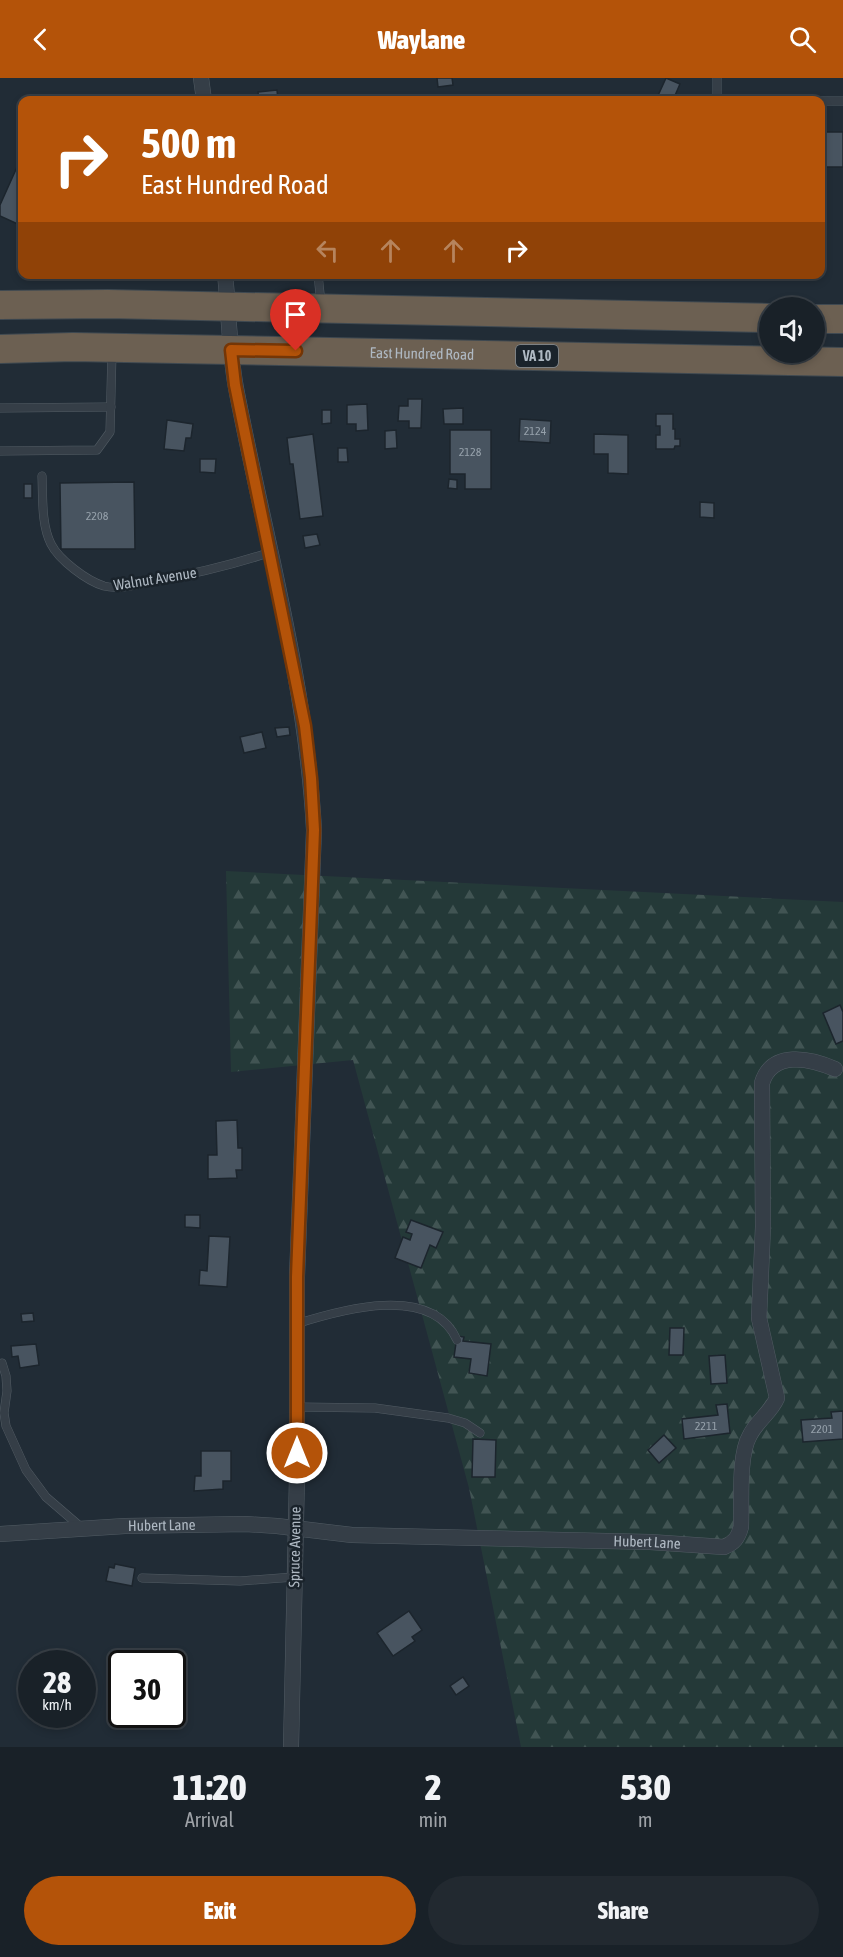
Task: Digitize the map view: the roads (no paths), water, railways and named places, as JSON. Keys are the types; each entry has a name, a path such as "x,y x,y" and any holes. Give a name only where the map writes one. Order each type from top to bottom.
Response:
{"highway":[{"path":"0,305 108,304 759,318"},
{"path":"825,319 843,319"},
{"name":"East Hundred Road","path":"0,349 73,347 843,362"}],"street":[{"path":"201,78 203,96"},
{"name":"Spruce Avenue","path":"226,279 235,385 305,726 314,830 297,1277 291,1747"},
{"name":"Hubert Lane","path":"0,1534 125,1526 246,1524 352,1535 650,1542 724,1547 732,1544 738,1537 741,1527 744,1451 749,1435 774,1405 777,1398 759,1318 763,1227 762,1083 772,1065 781,1061 810,1061 835,1069"}],"lane":[{"path":"717,78 717,96"},
{"path":"825,101 843,100"},
{"path":"319,279 322,309"},
{"path":"0,451 97,450 110,432 112,348"},
{"path":"0,408 111,407"},
{"name":"Walnut Avenue","path":"42,476 45,525 50,543 69,565 94,582 105,586 142,584 187,575 271,552"},
{"path":"296,1324 352,1309 403,1306 436,1315 447,1324 456,1340"},
{"path":"2,1362 7,1391 4,1413 6,1426 26,1470 46,1497 83,1529"},
{"path":"297,1407 375,1408 448,1418 465,1423 480,1433"},
{"path":"142,1578 240,1581 294,1577"}]}
